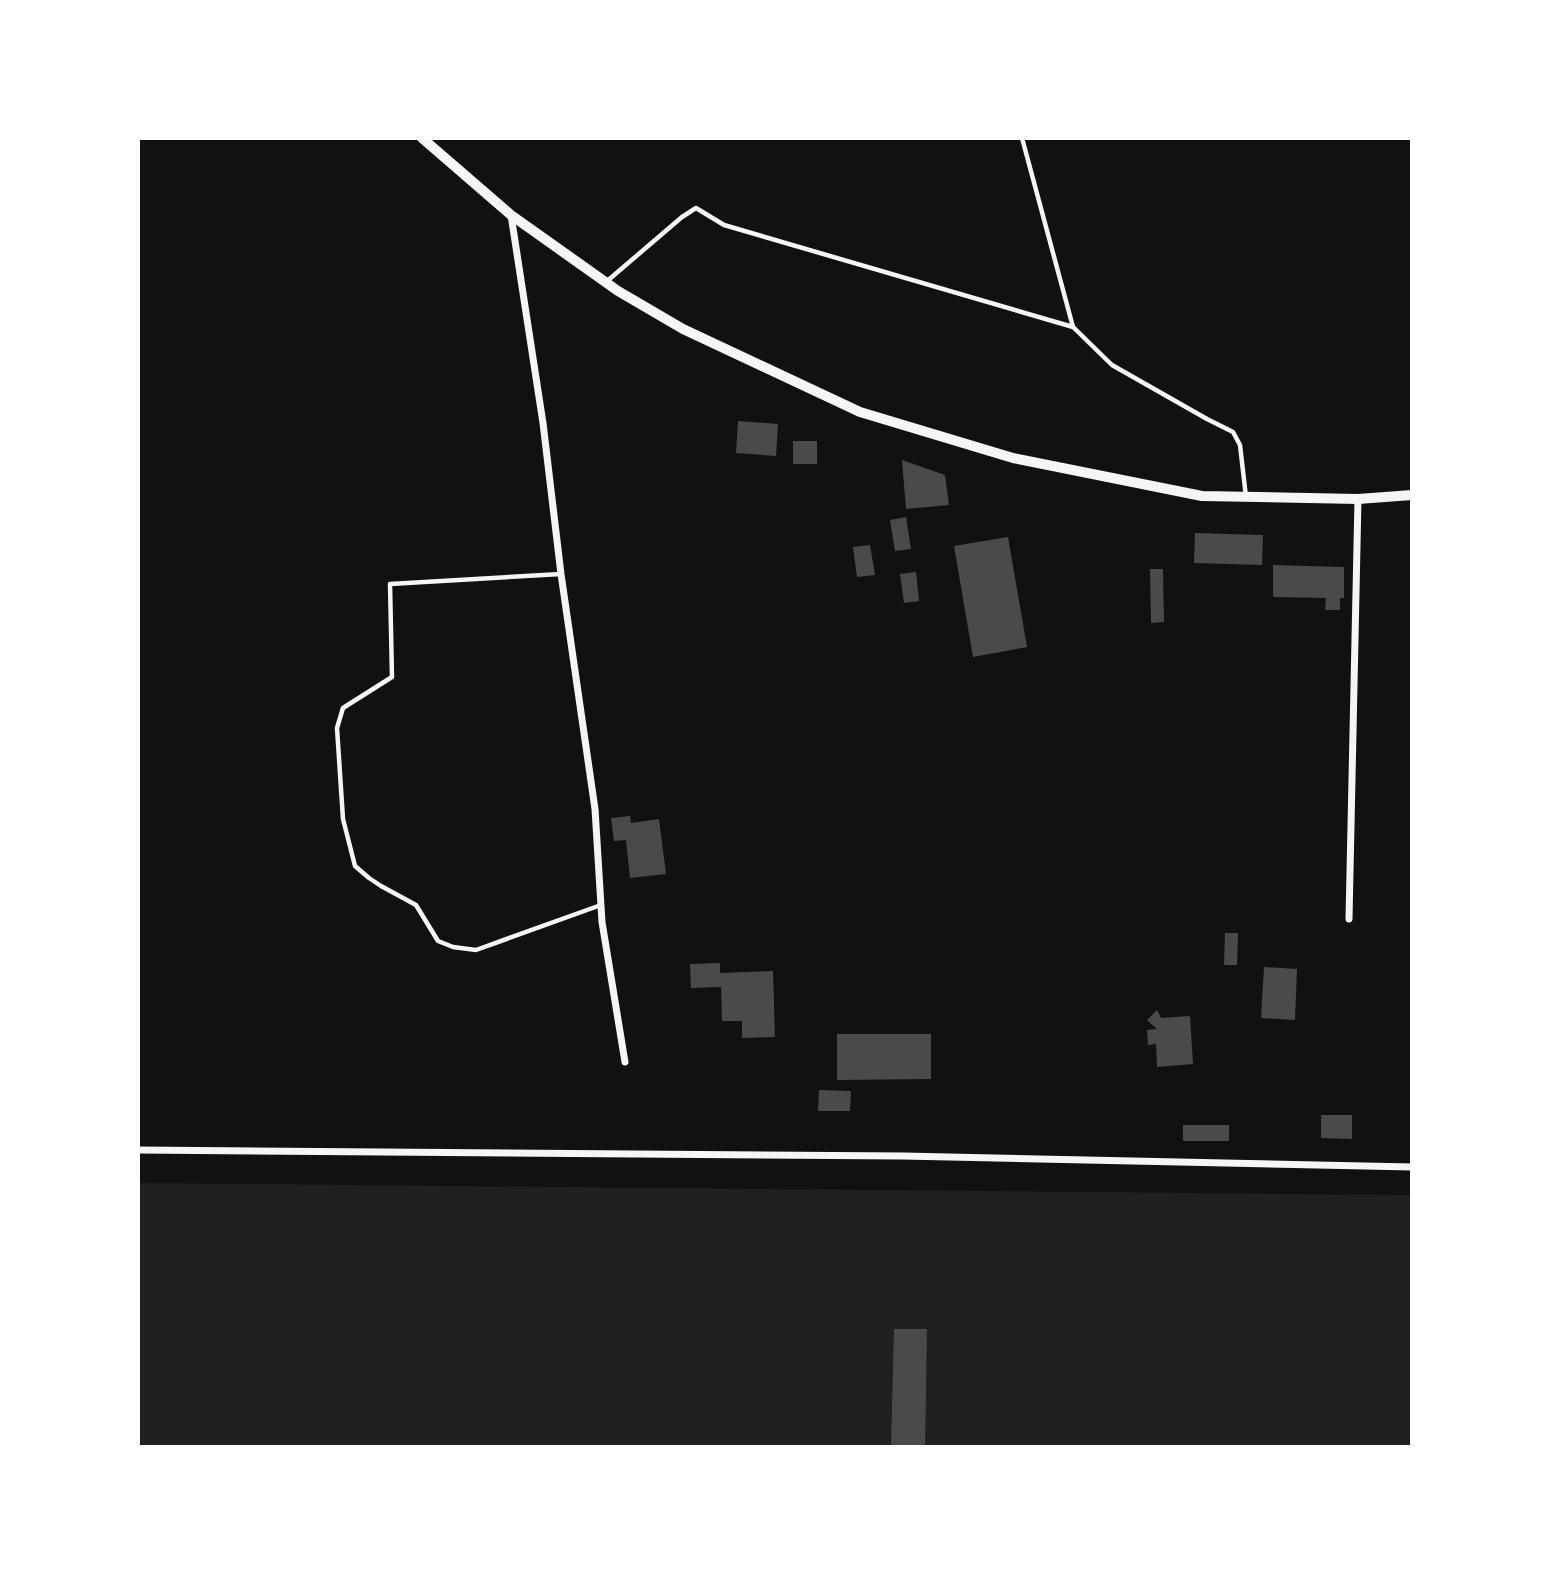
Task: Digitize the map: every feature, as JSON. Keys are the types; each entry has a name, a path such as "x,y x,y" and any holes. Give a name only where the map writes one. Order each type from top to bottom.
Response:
{"street":[{"path":"422,138 511,215 606,282 683,330 860,412 1013,458 1202,496 1358,499 1412,495"},
{"path":"511,215 544,423 561,574 595,809 602,922 625,1062"},
{"path":"1349,919 1358,499"},
{"path":"138,1150 917,1157 1412,1167"}],"lane":[{"path":"1023,138 1073,327"},
{"path":"606,282 696,208 724,225 1073,327 1112,365 1233,432 1240,445 1246,498"},
{"path":"561,574 390,584 392,677 344,708 337,728 344,819 355,866 375,882 416,905 438,941 453,947 475,950 601,905"}],"shaded area":[{"path":"138,1183 1412,1195 1412,1447 138,1447"}],"building":[{"path":"738,421 778,424 776,456 736,453"},
{"path":"793,441 817,441 817,464 793,464"},
{"path":"902,460 945,475 949,505 906,509"},
{"path":"906,517 911,549 895,551 890,520"},
{"path":"1195,533 1263,535 1262,565 1194,563"},
{"path":"1008,537 1027,647 973,657 954,546"},
{"path":"870,545 875,575 857,577 853,547"},
{"path":"1273,565 1344,567 1344,598 1340,598 1340,610 1325,610 1326,598 1273,597"},
{"path":"1150,569 1163,569 1164,622 1151,623"},
{"path":"916,572 919,601 904,603 900,574"},
{"path":"630,816 631,823 659,819 666,874 630,878 626,840 614,841 611,818"},
{"path":"1225,933 1238,933 1237,965 1224,965"},
{"path":"720,963 720,973 773,971 775,1037 742,1038 742,1021 722,1021 721,987 691,988 690,964"},
{"path":"1264,967 1297,969 1295,1020 1261,1018"},
{"path":"1157,1010 1161,1018 1190,1016 1193,1064 1157,1067 1156,1044 1148,1045 1147,1030 1157,1029 1147,1020"},
{"path":"837,1034 931,1034 931,1079 837,1080"},
{"path":"819,1090 851,1091 850,1111 818,1111"},
{"path":"1321,1115 1352,1115 1352,1139 1321,1138"},
{"path":"1183,1125 1229,1125 1229,1141 1183,1141"},
{"path":"894,1329 927,1329 925,1447 891,1447"}]}
